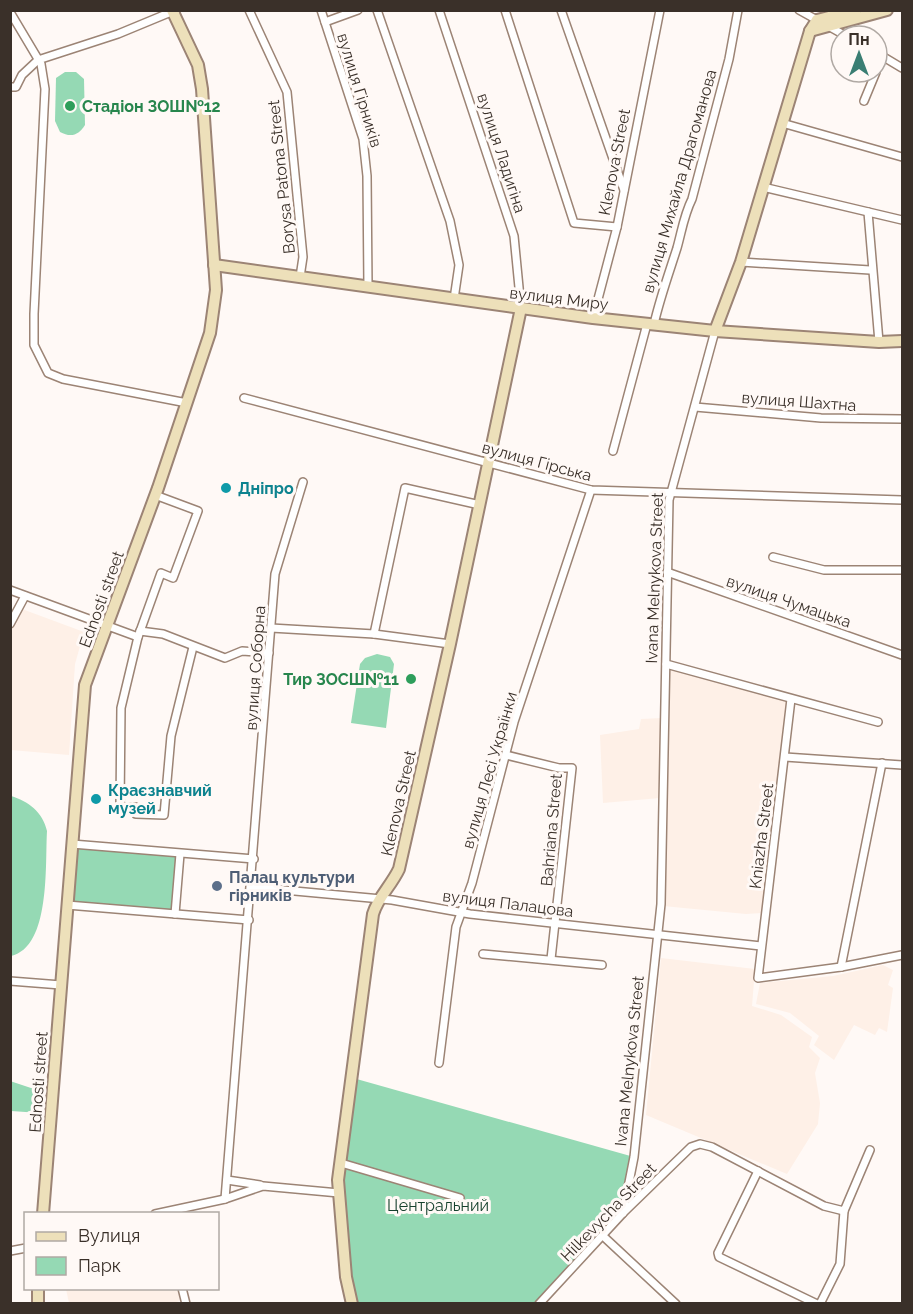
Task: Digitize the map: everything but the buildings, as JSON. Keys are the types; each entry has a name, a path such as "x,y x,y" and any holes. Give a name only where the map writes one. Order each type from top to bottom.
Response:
{"street":[{"name":"Borysa Patona Street","path":"249,10 287,92 303,257 300,277"},
{"name":"вулиця Гірників","path":"321,10 363,139 367,176 368,286"},
{"path":"325,22 358,10"},
{"path":"377,10 450,221 459,265 454,299"},
{"name":"вулиця Ладигіна","path":"439,10 514,236 521,308"},
{"path":"505,10 574,223 617,227"},
{"path":"561,10 624,190"},
{"name":"Klenova Street","path":"593,318 617,227 660,10"},
{"name":"вулиця Михайла Драгоманова","path":"613,451 650,324 679,240 682,219 692,198 729,59 738,10"},
{"path":"799,10 829,26"},
{"path":"817,20 856,10"},
{"path":"840,24 887,10"},
{"path":"10,87 16,87 22,75 38,60 173,11"},
{"name":"Ednosti street","path":"43,1212 85,685 187,403 210,333 216,290 199,73 173,11"},
{"path":"10,12 38,60 45,88 36,232 34,345 48,373 63,379 187,403"},
{"name":"Ivana Melnykova Street","path":"623,1214 634,1157 661,904 667,572 671,494 716,331 741,262 810,31 817,20"},
{"path":"810,31 829,27"},
{"path":"889,60 903,68"},
{"path":"864,101 871,84"},
{"path":"782,123 903,157"},
{"path":"763,187 903,220"},
{"path":"868,212 870,270 879,342"},
{"path":"741,262 870,270"},
{"name":"вулиця Миру","path":"214,265 593,318 716,331 879,342 903,341"},
{"name":"Klenova Street","path":"352,1304 346,1277 339,1193 340,1163 373,914 378,900 390,888 399,869 450,644 521,308"},
{"name":"вулиця Гірська","path":"244,398 591,490 903,500"},
{"name":"вулиця Шахтна","path":"694,407 821,418 903,419"},
{"name":"вулиця Соборна","path":"225,1199 252,887 275,574 303,482"},
{"path":"374,634 405,488 480,505"},
{"name":"вулиця Лесі Українки","path":"439,1063 460,912 472,883 506,755 591,490"},
{"path":"155,495 198,511 173,578 161,573 139,634 121,708 120,807 135,807 136,814 164,815 171,736 193,647"},
{"path":"773,557 824,570 903,570"},
{"name":"вулиця Чумацька","path":"667,572 903,655"},
{"path":"10,590 107,625 139,634 163,634 225,658 242,651 269,653"},
{"path":"10,624 25,596"},
{"path":"271,628 374,634 450,644"},
{"path":"666,664 878,722"},
{"name":"Kniazha Street","path":"791,699 758,978 841,968"},
{"name":"Bahriana Street","path":"506,755 559,768 572,768 551,960"},
{"path":"785,757 903,765"},
{"path":"882,763 841,968 903,955"},
{"path":"72,844 254,859"},
{"path":"175,914 180,854"},
{"name":"вулиця Палацова","path":"252,887 761,946"},
{"path":"67,905 249,920"},
{"path":"483,954 602,966"},
{"path":"10,981 61,985"},
{"name":"Hilkevycha Street","path":"539,1304 623,1214 691,1147 700,1144 758,1171"},
{"path":"844,1210 824,1206 758,1171 718,1253 719,1257 819,1304 840,1264 843,1250 844,1210 870,1150"},
{"path":"340,1163 459,1198"},
{"path":"227,1180 263,1186 339,1193"},
{"path":"163,1212 225,1199 263,1186"},
{"path":"603,1236 673,1303"}],"shaded area":[{"path":"22,609 84,632 75,664 69,755 11,750 11,630"},
{"path":"669,667 789,701 762,913 746,914 663,906"},
{"path":"662,718 660,798 603,803 600,735 639,729 641,719"},
{"path":"661,958 755,969 752,1006 781,1015 812,1037 809,1047 820,1058 815,1073 820,1103 818,1124 787,1174 646,1115"},
{"path":"883,965 893,970 888,985 893,988 887,1032 879,1028 875,1035 854,1025 834,1060 814,1045 819,1036 790,1013 756,1004 760,983 833,976"},
{"path":"66,1290 177,1290 180,1301 169,1304 69,1303"}],"green space":[{"name":"Стадіон ЗОШ№12","path":"65,72 76,72 84,79 85,125 80,131 71,135 60,132 55,121 56,78"},
{"path":"377,654 390,657 394,664 386,728 351,723 360,664 365,658"},
{"path":"11,796 34,808 42,818 47,831 45,883 39,921 33,937 24,949 11,956"},
{"path":"75,847 177,856 172,910 70,902"},
{"name":"Центральний","path":"353,1078 634,1157 623,1213 539,1303 352,1304 338,1180"},
{"path":"10,1081 40,1091 40,1113 11,1111"}],"place":[{"name":"Стадіон ЗОШ№12","path":"70,106"},
{"name":"Дніпро","path":"226,488"},
{"name":"Тир ЗОСШ№11","path":"411,679"},
{"name":"Краєзнавчий музей","path":"96,799"},
{"name":"Палац культури гірників","path":"217,886"}]}
